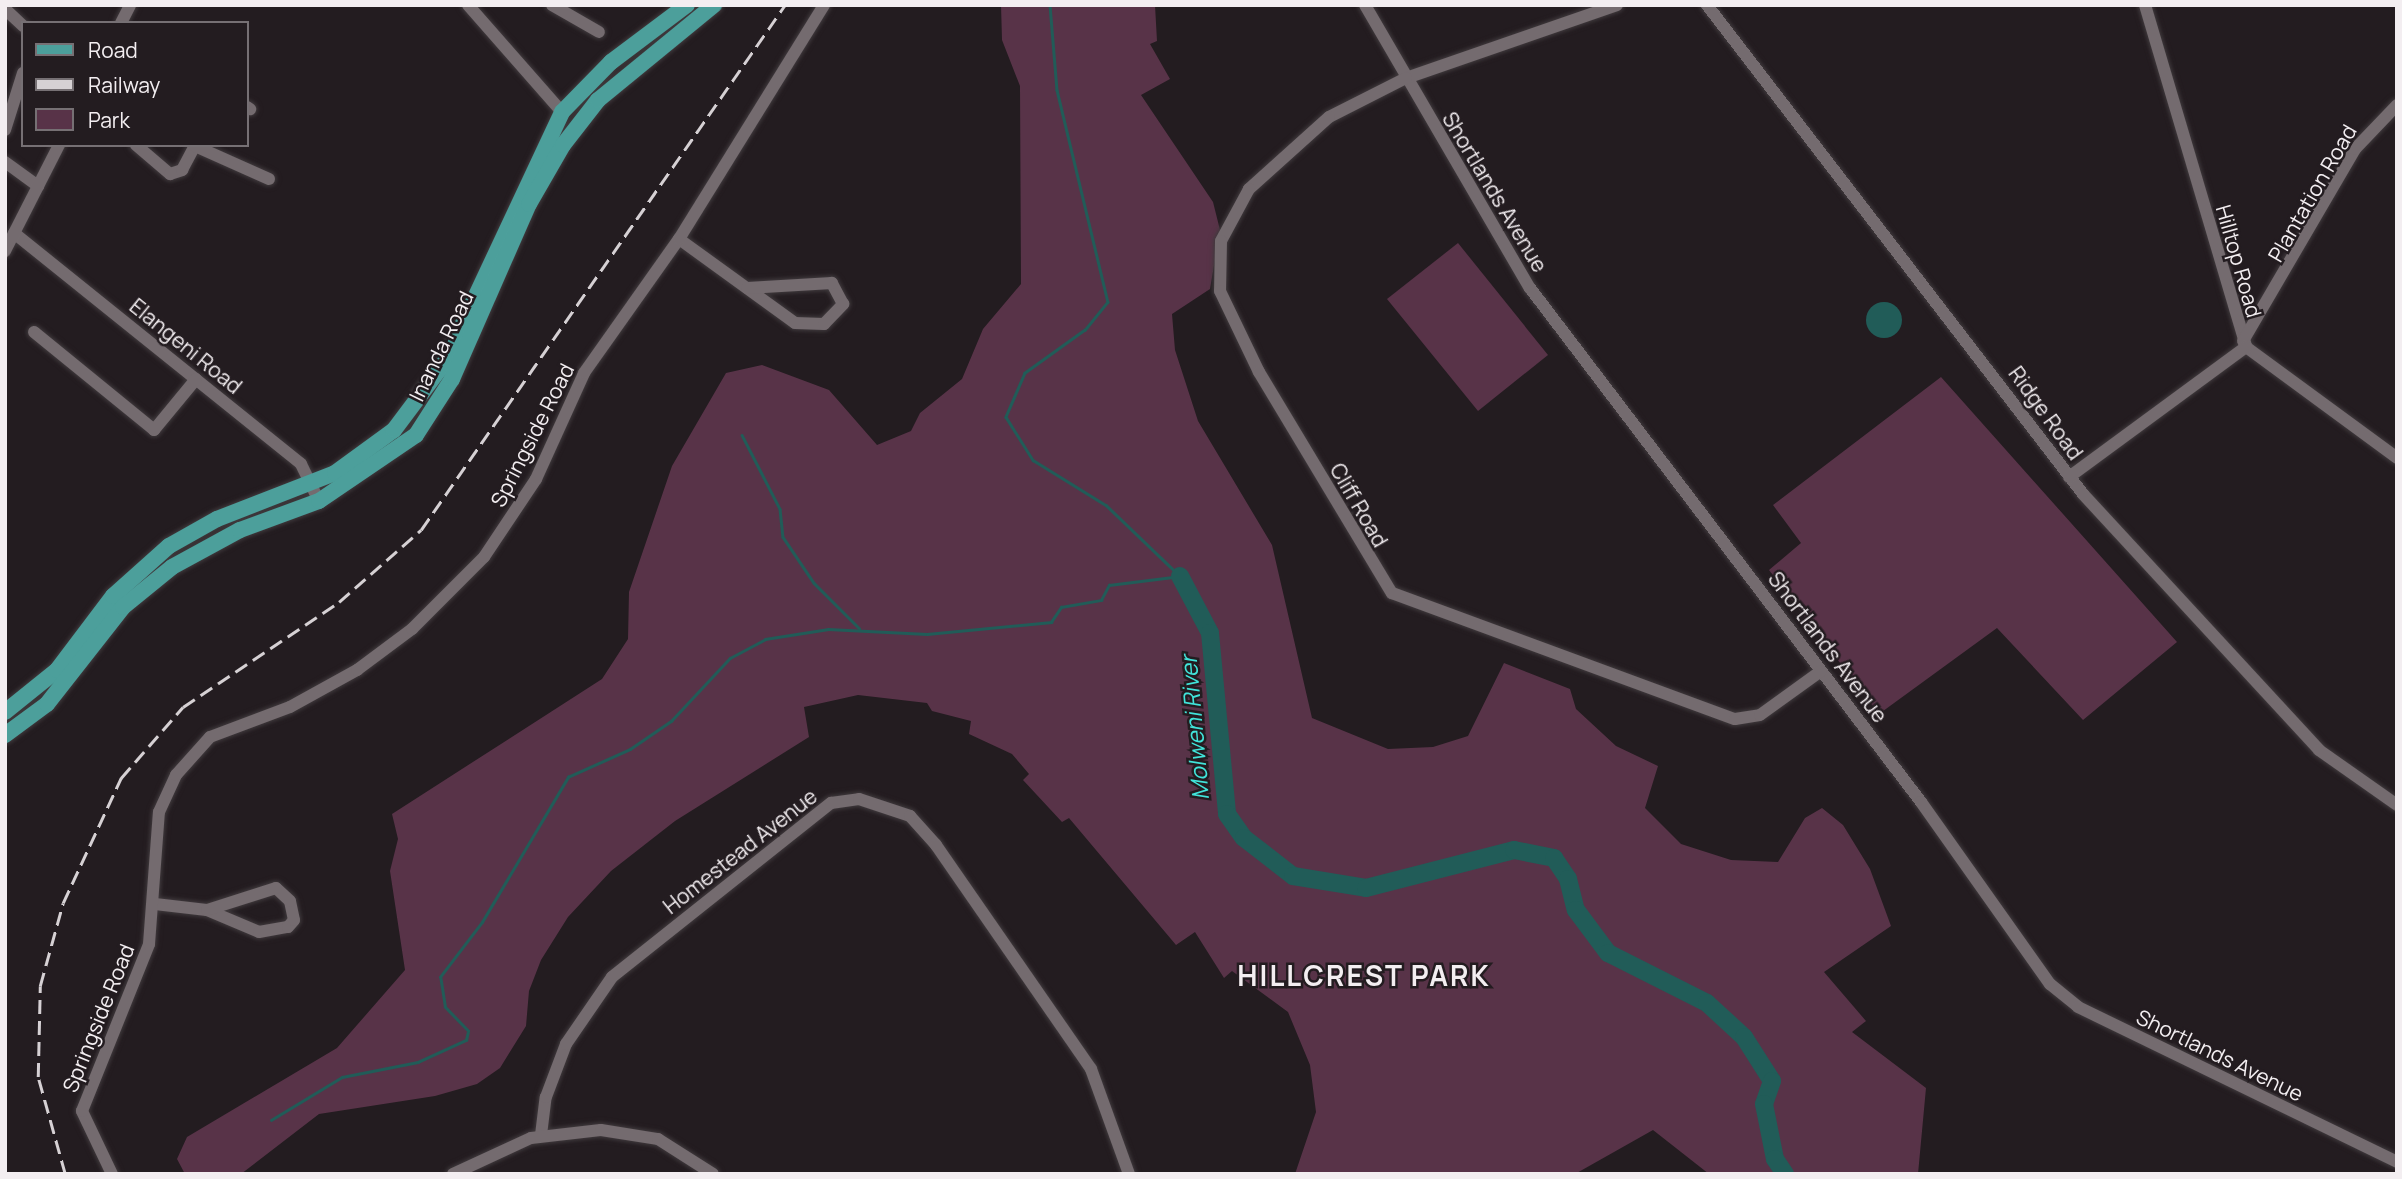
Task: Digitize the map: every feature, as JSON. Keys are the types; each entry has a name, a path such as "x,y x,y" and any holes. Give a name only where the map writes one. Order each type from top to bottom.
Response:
{"main road":[{"name":"Inanda Road","path":"5,712 57,670 113,596 169,546 217,519 313,484 374,448 432,384 562,112 611,62 687,5"},
{"name":"Inanda Road","path":"5,735 47,704 144,587 208,545 319,501 396,454 424,425 453,379 529,204 563,145 598,100 714,5"}],"street":[{"path":"122,21 130,5"},
{"path":"468,5 562,112"},
{"path":"552,5 599,32"},
{"name":"Springside Road","path":"112,1174 82,1111 139,970 155,904 159,812 191,754 230,727 290,707 357,670 412,629 484,556 536,479 584,373 680,239 824,5"},
{"name":"Shortlands Avenue","path":"1365,5 1530,288 1821,671 2058,993 2397,1162"},
{"name":"Cliff Road","path":"1617,5 1406,78 1329,117 1277,159 1249,189 1221,241 1217,265 1225,306 1242,341 1385,587 1405,600 1735,719 1760,715 1821,671"},
{"name":"Ridge Road","path":"1707,5 2069,477 2319,750 2397,805"},
{"name":"Hilltop Road","path":"2145,5 2245,344 2397,458"},
{"path":"5,9 21,24"},
{"path":"5,130 21,79"},
{"name":"Plantation Road","path":"2069,477 2245,344 2355,149 2397,104"},
{"path":"5,251 58,147"},
{"path":"139,147 173,174 194,147"},
{"path":"197,147 269,179"},
{"path":"5,162 38,186"},
{"name":"Elangeni Road","path":"14,233 301,464 319,501"},
{"path":"680,239 747,288 802,326 830,320 843,304 832,283 747,288"},
{"path":"34,332 154,430 196,379"},
{"name":"Homestead Avenue","path":"541,1135 546,1097 566,1044 612,977 831,803 859,799 910,816 936,845 1087,1062 1129,1174"},
{"path":"155,904 207,910 259,932 294,920 290,901 276,888 207,910"},
{"path":"453,1174 541,1135 601,1130 658,1139 713,1174"}],"green space":[{"path":"1001,5 1155,5 1157,41 1150,44 1170,79 1141,95 1213,202 1220,230 1210,289 1172,314 1175,350 1198,421 1272,545 1312,718 1388,749 1433,747 1468,736 1504,663 1570,689 1576,709 1616,746 1658,766 1645,808 1681,844 1731,860 1778,862 1805,818 1822,808 1843,825 1870,869 1891,926 1824,972 1866,1021 1852,1032 1926,1088 1918,1174 1709,1174 1653,1130 1575,1174 1295,1174 1316,1112 1310,1065 1288,1012 1232,971 1224,978 1195,932 1176,945 1069,818 1062,822 1023,780 1029,774 1012,754 969,734 971,721 932,711 927,703 858,695 804,707 809,737 675,821 611,871 568,917 541,960 529,991 526,1026 500,1068 477,1084 435,1096 319,1114 241,1174 185,1174 177,1159 187,1137 337,1048 405,970 390,871 398,839 392,814 602,679 628,639 629,592 672,466 726,373 762,365 829,390 877,445 911,431 920,413 962,379 983,329 1021,284 1020,86 1002,40"},
{"path":"1458,243 1548,355 1478,411 1387,299"},
{"path":"1941,377 2177,642 2083,720 1997,628 1879,714 1769,570 1801,543 1773,505"}],"shaded area":[{"path":"1884,302 1897,307 1902,320 1897,333 1884,338 1871,333 1866,320 1871,307"}],"waterway":[{"path":"1050,5 1057,90 1108,302 1085,330 1025,373 1006,417 1033,460 1106,505 1180,576"},
{"path":"742,435 780,509 783,537 814,583 859,628"},
{"path":"271,1120 342,1077 418,1062 466,1040 468,1031 445,1007 440,977 482,922 568,777 630,749 671,721 730,658 765,639 828,629 927,634 1051,622 1061,607 1101,600 1109,585 1180,576"},
{"name":"Molweni River","path":"1180,576 1210,633 1227,814 1244,838 1293,876 1366,888 1514,850 1554,858 1568,879 1576,910 1608,953 1707,1003 1744,1037 1772,1081 1764,1104 1775,1159 1785,1174"}],"railway":[{"path":"65,1174 38,1077 40,986 63,903 121,778 183,707 339,602 421,530 785,5"}],"district":[{"name":"HILLCREST PARK","path":"1364,975"}]}
